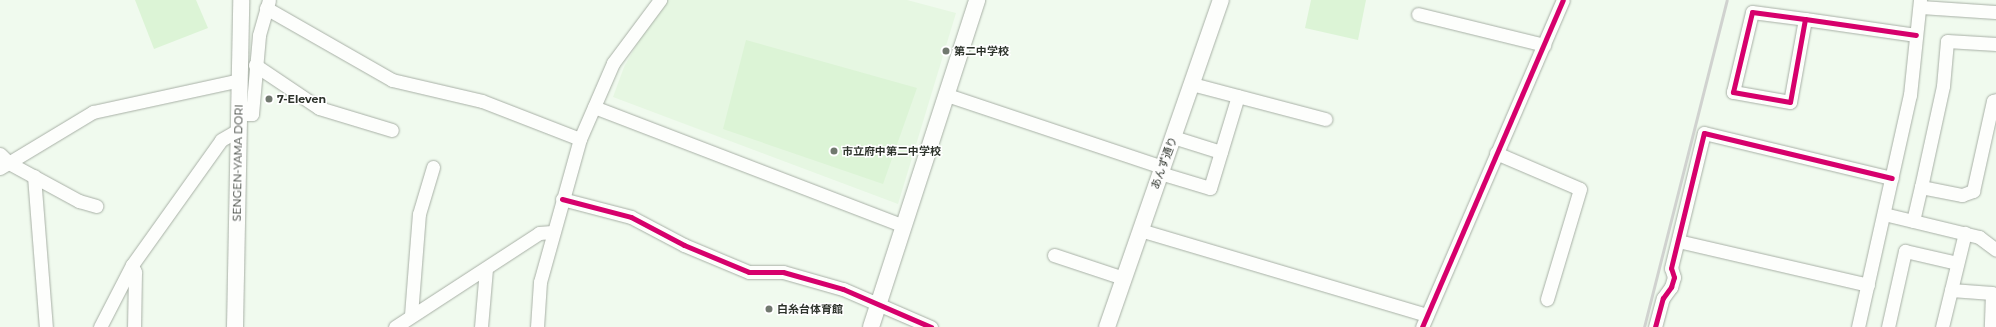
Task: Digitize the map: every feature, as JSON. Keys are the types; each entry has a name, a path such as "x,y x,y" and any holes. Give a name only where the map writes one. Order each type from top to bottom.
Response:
{"street":[{"name":"SENGEN-YAMA DORI","path":"235,327 241,0"},
{"path":"537,327 540,282 552,232 580,140 613,63 660,0"},
{"path":"871,327 978,0"},
{"name":"あんず通り","path":"1108,327 1123,278 1221,0"},
{"path":"1422,327 1563,0"},
{"path":"239,114 252,114 259,35 267,4 392,80 482,101 580,140"},
{"path":"1858,327 1910,95 1920,4 1996,12"},
{"path":"1805,19 1790,102 1733,92 1752,12 1805,19 1916,35"},
{"path":"1418,14 1544,45"},
{"path":"1912,221 1943,86 1946,41 1996,44"},
{"path":"256,65 319,108 392,130"},
{"path":"3,162 93,112 240,80"},
{"path":"1192,84 1326,119"},
{"path":"947,95 1210,188 1238,96"},
{"path":"1921,187 1962,196 1973,190 1993,102 1996,100"},
{"path":"594,108 904,226"},
{"path":"100,327 132,265 221,140 238,130"},
{"path":"1655,327 1663,298 1671,287 1674,277 1671,268 1704,133 1892,178"},
{"path":"1173,137 1221,152"},
{"path":"1496,154 1580,189 1547,298"},
{"path":"3,162 34,176 79,201 96,206"},
{"path":"411,315 419,214 433,167"},
{"path":"34,176 46,327"},
{"path":"562,199 631,217 684,245 748,272 783,272 843,289 931,327"},
{"path":"1884,214 1979,237 1996,250"},
{"path":"1140,230 1427,315"},
{"path":"395,327 411,315 486,269 539,233 552,232"},
{"path":"1942,327 1965,233"},
{"path":"1678,242 1868,285"},
{"path":"1888,327 1905,251 1957,263"},
{"path":"1054,255 1123,278"},
{"path":"132,265 135,272 134,327"},
{"path":"481,327 486,269"},
{"path":"1951,290 1992,293 1991,327"}],"shaded area":[{"path":"135,0 196,0 208,28 154,49"},
{"name":"市立府中第二中学校","path":"668,0 907,0 956,13 898,204 613,97 624,67 640,39"},
{"path":"1311,0 1366,0 1358,40 1305,28"},
{"path":"746,40 917,88 883,184 723,129"}],"railway":[{"path":"1644,327 1727,0"}],"cycle path":[{"path":"1422,327 1563,0"},
{"path":"1805,19 1790,102 1733,92 1752,12 1805,19 1916,35"},
{"path":"1655,327 1663,298 1671,287 1674,277 1671,268 1704,133 1892,178"},
{"path":"562,199 631,217 684,245 749,272 783,272 843,289 931,327"}],"place":[{"name":"第二中学校","path":"946,51"},
{"name":"7-Eleven","path":"269,99"},
{"name":"市立府中第二中学校","path":"834,151"},
{"name":"白糸台体育館","path":"769,309"}]}
